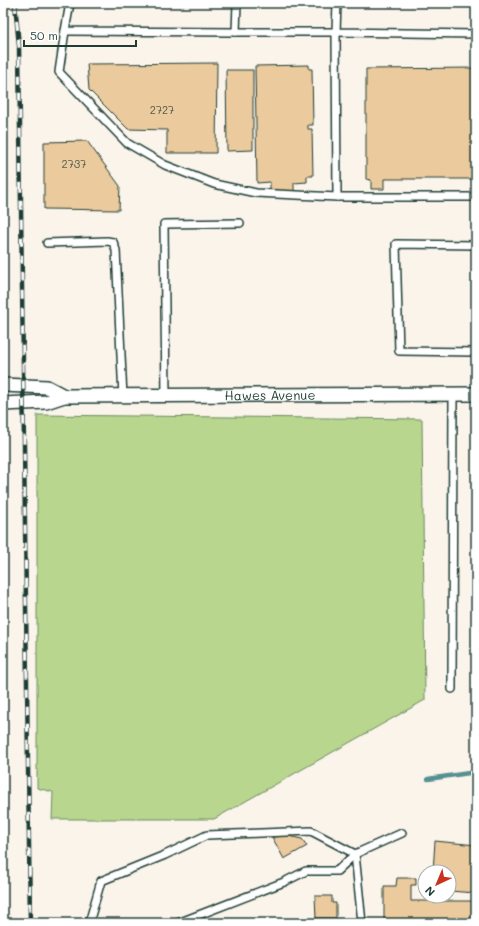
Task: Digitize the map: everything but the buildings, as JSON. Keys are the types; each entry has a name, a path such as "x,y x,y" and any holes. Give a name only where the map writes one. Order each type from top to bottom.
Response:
{"street":[{"name":"Hawes Avenue","path":"3,385 47,387 64,396"},
{"name":"Hawes Avenue","path":"3,404 46,402 64,396 476,394"}],"lane":[{"path":"70,3 59,72 127,143 164,164 214,184 256,193 337,197 476,197"},
{"path":"236,32 237,3"},
{"path":"337,197 336,32 338,3"},
{"path":"65,31 476,34"},
{"path":"166,396 164,224 240,223"},
{"path":"47,243 113,242 116,250 123,396"},
{"path":"476,245 396,244 399,351 476,352"},
{"path":"452,689 453,394"},
{"path":"89,923 101,882 165,856 207,835 311,832 355,854"},
{"path":"178,923 284,882 306,871 337,871 355,854 402,833"},
{"path":"355,854 362,923"}],"green space":[{"path":"37,415 422,419 425,700 214,819 52,819 53,792 37,788"}],"waterway":[{"path":"428,779 476,772"}],"tram line":[{"path":"3,114 4,20"},
{"path":"3,813 4,923"}],"railway":[{"path":"15,3 19,46 30,923"}]}
